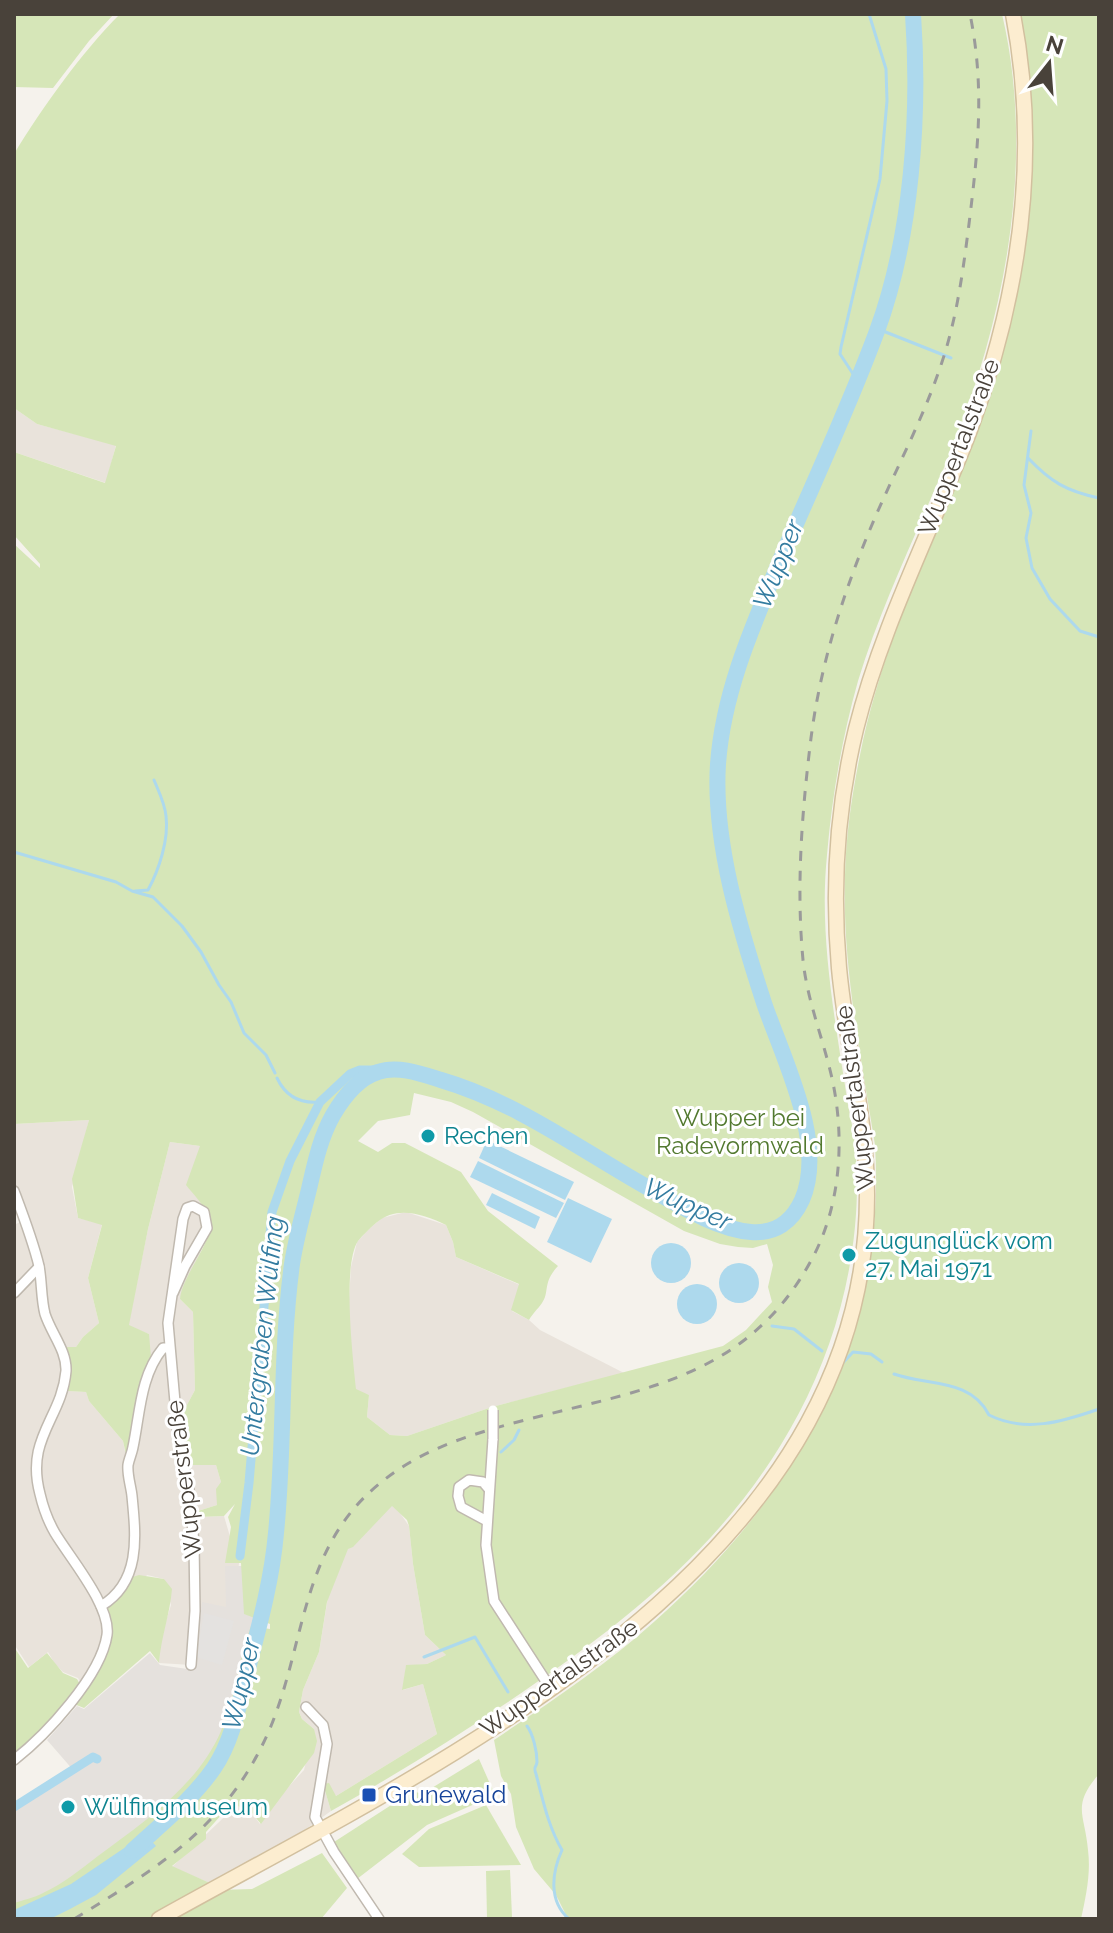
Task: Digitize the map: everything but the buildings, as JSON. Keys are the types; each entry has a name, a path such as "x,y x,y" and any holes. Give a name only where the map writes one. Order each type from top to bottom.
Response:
{"main road":[{"name":"Wuppertalstraße","path":"159,1919 415,1776 551,1689 646,1617 689,1578 752,1507 781,1466 820,1397 851,1314 864,1243 867,1196 866,1145 839,970 836,873 843,799 856,728 877,657 970,429 1007,310 1018,249 1025,175 1023,82 1013,14"}],"street":[{"path":"14,1191 39,1267 46,1315 62,1351 66,1369 40,1442 36,1478 53,1530 101,1606 106,1618 107,1636 91,1674 50,1728 14,1760"},
{"name":"Wupperstraße","path":"173,1293 207,1228 204,1212 193,1206 187,1208 183,1219 168,1313 180,1451 189,1490 194,1543 195,1611 191,1665"},
{"path":"14,1293 39,1267"},
{"path":"101,1606 118,1595 133,1558 128,1464 141,1398 157,1357 163,1348 169,1348"},
{"path":"493,1410 487,1565 494,1601 551,1689"},
{"path":"487,1521 461,1507 458,1496 459,1487 469,1480 483,1482 489,1489"},
{"path":"306,1707 323,1725 327,1744 315,1812 340,1863 379,1919"}],"shaded area":[{"path":"14,408 37,424 116,445 106,483 14,452"},
{"path":"89,1120 72,1187 78,1218 102,1224 88,1278 99,1323 76,1347 69,1391 86,1392 89,1401 123,1441 127,1462 149,1345 149,1334 128,1326 148,1229 170,1142 200,1146 206,1210 211,1222 180,1299 193,1312 195,1390 182,1414 216,1465 221,1482 217,1505 198,1511 199,1517 224,1516 233,1547 240,1556 232,1615 196,1611 191,1665 159,1663 160,1640 171,1605 164,1579 147,1575 107,1636 82,1686 78,1678 63,1672 55,1664 48,1652 29,1667 14,1644 14,1225 24,1220 14,1191 14,1124"},
{"path":"406,1212 446,1225 456,1257 520,1285 512,1311 540,1330 624,1373 492,1407 407,1436 390,1435 367,1417 369,1395 355,1392 348,1316 351,1267 357,1242 370,1228 382,1218"},
{"path":"384,1498 409,1526 425,1635 446,1655 427,1664 406,1666 403,1690 423,1684 437,1734 336,1796 323,1784 331,1811 296,1836 212,1884 172,1867 242,1800 260,1824 304,1770 314,1729 299,1712 303,1690 319,1652 328,1597 347,1543"},
{"path":"225,1566 245,1566 257,1616 246,1661 215,1753 149,1827 70,1882 14,1907 14,1811 74,1771 47,1740 77,1706 84,1709 150,1653 160,1665 194,1670 202,1602 226,1607"},
{"path":"204,1613 234,1621 222,1665 196,1657"}],"green space":[{"path":"14,14 114,14 53,88 14,87"},
{"name":"Wupper bei Radevormwald","path":"120,14 1002,14 1012,67 1016,122 1015,176 1010,230 989,338 955,441 868,650 852,702 838,767 825,884 826,944 855,1143 856,1213 853,1248 838,1316 827,1350 799,1413 772,1459 741,1501 708,1540 634,1610 486,1716 331,1811 323,1784 329,1783 336,1796 437,1734 423,1684 402,1690 406,1665 427,1664 446,1655 425,1635 409,1526 392,1506 348,1549 327,1602 319,1652 303,1690 299,1712 314,1729 317,1741 314,1753 261,1824 252,1813 232,1803 206,1832 206,1839 172,1866 212,1884 150,1919 14,1919 14,1903 40,1895 72,1876 151,1816 199,1769 221,1731 251,1626 270,1629 270,1624 244,1614 241,1563 225,1563 231,1527 228,1517 235,1504 224,1516 199,1517 198,1511 217,1505 216,1489 221,1482 216,1465 190,1465 182,1414 195,1390 193,1312 180,1299 209,1234 210,1225 207,1212 186,1185 200,1146 170,1142 148,1229 129,1325 149,1334 152,1369 128,1464 123,1441 89,1401 86,1392 68,1391 64,1383 60,1347 76,1347 99,1323 88,1278 102,1225 78,1218 72,1179 89,1120 14,1124 14,544 40,568 40,564 14,535 14,452 105,483 116,446 37,424 14,408 14,154 63,81","holes":["414,1093 451,1102 684,1231 738,1247 753,1248 767,1244 773,1265 768,1287 772,1302 746,1330 723,1346 492,1407 407,1436 390,1435 367,1417 369,1395 356,1389 350,1290 353,1253 358,1241 376,1223 393,1214 410,1213 446,1225 456,1257 519,1284 511,1310 529,1320 544,1299 550,1277 558,1266 488,1211 461,1172 405,1143 392,1143 378,1152 358,1141 378,1121 410,1115"]},
{"path":"1019,14 1099,14 1099,1774 1082,1803 1089,1867 1081,1919 568,1919 556,1895 534,1869 516,1827 511,1794 501,1776 494,1740 636,1638 705,1573 751,1521 790,1467 822,1409 848,1348 866,1284 875,1216 875,1145 846,943 845,875 850,815 860,755 876,690 897,627 971,441 1012,314 1025,249 1030,190 1030,132"},
{"path":"139,1575 164,1579 172,1589 159,1663 150,1651 84,1708 74,1704 14,1754 14,1647 28,1668 47,1653 63,1673 77,1679 81,1686 105,1644 101,1606 126,1579"},
{"path":"479,1759 495,1795 427,1825 357,1879 334,1842 413,1791 422,1794"},
{"path":"486,1805 521,1865 419,1867 402,1854 429,1829"},
{"path":"322,1853 347,1888 321,1919 168,1919 219,1890 252,1889"},
{"path":"510,1870 512,1917 487,1918 486,1871"}],"water":[{"path":"487,1140 574,1182 565,1200 479,1158"},
{"path":"478,1161 564,1203 556,1218 470,1177"},
{"path":"492,1193 540,1217 535,1229 486,1205"},
{"path":"568,1198 612,1219 591,1263 547,1242"},
{"path":"671,1243 685,1249 691,1263 685,1277 671,1283 657,1277 651,1263 657,1249"},
{"path":"739,1263 753,1269 759,1283 753,1297 739,1303 725,1297 719,1283 725,1269"},
{"path":"697,1284 711,1290 717,1304 711,1318 697,1324 683,1318 677,1304 683,1290"},
{"path":"145,1834 156,1846 96,1895 50,1919 14,1919 14,1910 71,1884"}],"waterway":[{"path":"857,380 840,354 880,179 887,101 886,69 869,14"},
{"name":"Wupper","path":"132,1851 205,1780 221,1757 235,1722 274,1551 288,1297 294,1254 321,1142 333,1115 352,1089 371,1075 394,1069 469,1089 521,1113 683,1208 737,1230 760,1232 775,1229 793,1215 802,1200 808,1177 806,1127 800,1101 755,975 730,885 720,824 718,764 726,713 748,640 853,391 889,294 906,216 911,175 915,93 913,14"},
{"path":"878,329 951,358"},
{"path":"1031,431 1024,485 1031,513 1026,538 1032,568 1050,599 1080,631 1099,637"},
{"path":"1028,458 1060,484 1099,498"},
{"path":"135,891 148,890 165,844 165,812 154,780"},
{"path":"14,852 116,882 153,897 182,926 201,952 231,1002 244,1033 266,1055 275,1073"},
{"name":"Untergraben Wülfing","path":"240,1556 272,1212 290,1161 320,1102 350,1074 360,1070 382,1070"},
{"path":"277,1078 294,1098 320,1102"},
{"name":"Wupper","path":"772,1230 775,1235"},
{"path":"772,1326 794,1329 822,1351"},
{"path":"840,1366 853,1352 871,1354 882,1362"},
{"path":"894,1374 960,1389 981,1403 989,1415 1016,1423 1044,1424 1099,1409"},
{"path":"501,1452 514,1440 519,1430"},
{"path":"424,1657 475,1637 508,1692"},
{"path":"527,1726 535,1748 535,1770 544,1803 562,1850 554,1877 555,1895 562,1912 569,1919"},
{"path":"14,1807 93,1757 97,1759"}],"railway":[{"path":"74,1919 164,1860 214,1816 235,1790 271,1726 320,1566 334,1537 353,1509 379,1484 431,1451 469,1436 654,1386 726,1353 758,1328 788,1297 823,1236 835,1190 839,1143 835,1097 808,989 801,932 801,849 811,738 821,680 845,595 935,381 956,311 969,224 978,119 979,93 970,14"}],"place":[{"name":"Rechen","path":"428,1136"},
{"name":"Zugunglück vom 27. Mai 1971","path":"849,1255"},
{"name":"Grunewald","path":"369,1795"},
{"name":"Wülfingmuseum","path":"68,1807"}]}
